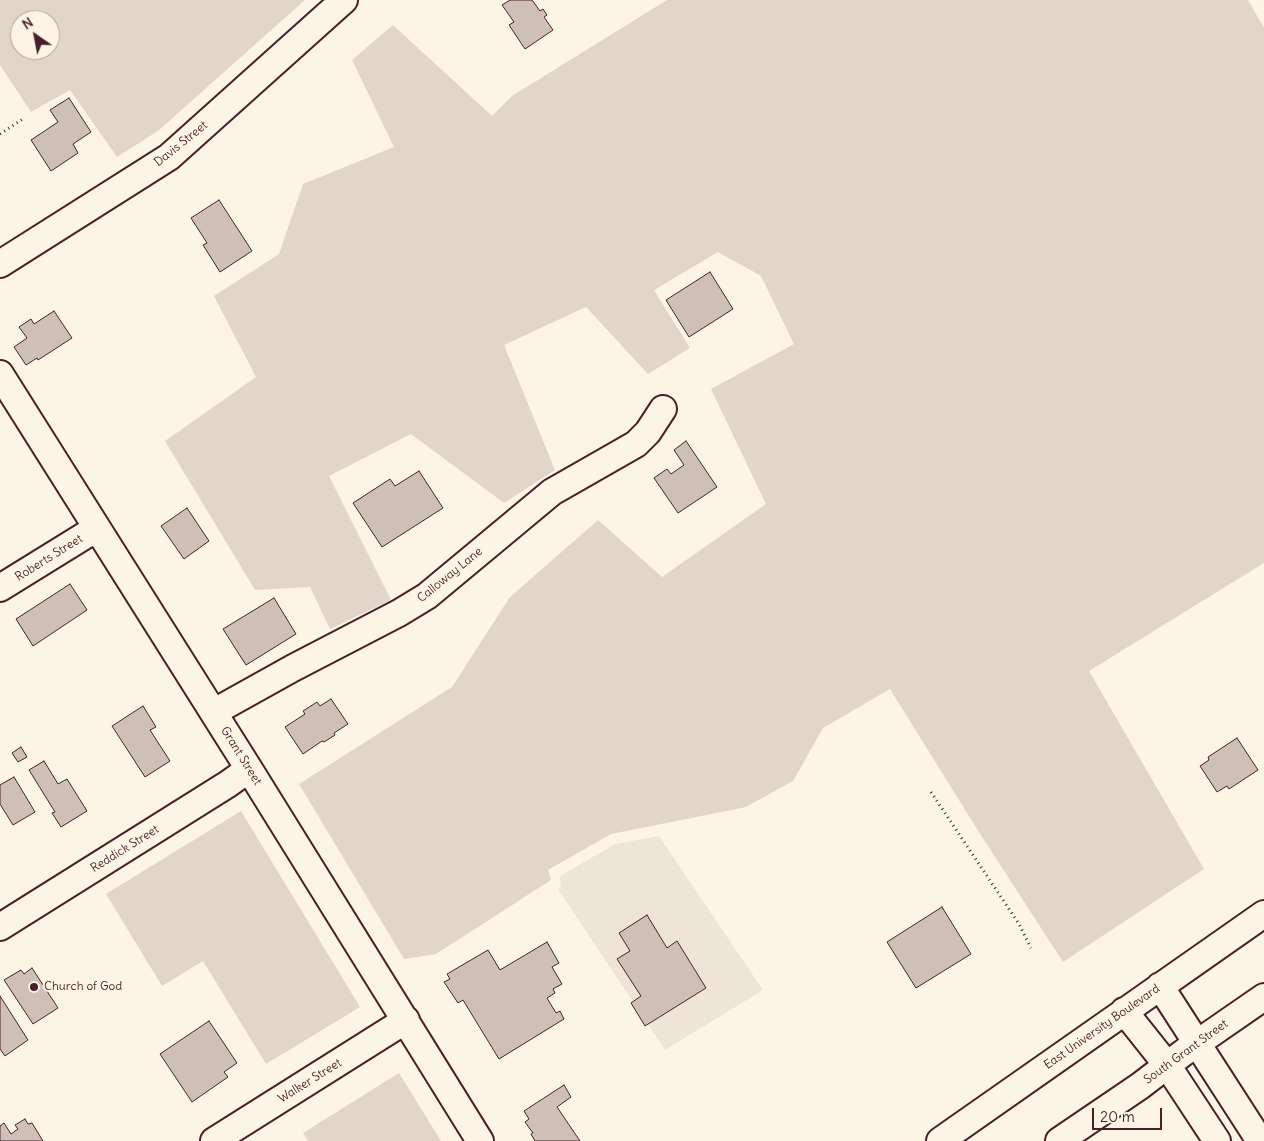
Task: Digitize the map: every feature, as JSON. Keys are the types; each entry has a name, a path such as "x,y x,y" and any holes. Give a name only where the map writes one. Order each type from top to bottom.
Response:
{"street":[{"name":"Davis Street","path":"0,264 169,157 344,0"},
{"name":"Grant Street","path":"0,374 214,712 480,1141"},
{"name":"Calloway Lane","path":"214,712 293,668 399,613 427,596 552,492 636,444 648,432 663,409"},
{"name":"Roberts Street","path":"0,588 97,528"},
{"name":"Reddick Street","path":"0,927 249,769"},
{"name":"East University Boulevard","path":"940,1141 1264,914"},
{"path":"1160,986 1198,1042 1260,1141"},
{"name":"South Grant Street","path":"1059,1141 1140,1086 1198,1042 1264,997"},
{"path":"1124,1011 1167,1065 1217,1141"},
{"name":"Walker Street","path":"214,1141 406,1020"}],"path":[{"path":"0,134 23,118"},
{"path":"931,792 1019,924 1031,948"}],"shaded area":[{"path":"0,0 305,0 158,131 117,157 70,90 31,112 0,65"},
{"path":"667,0 1248,0 1264,28 1264,563 1089,671 1204,869 1063,962 890,689 823,728 793,781 746,807 611,834 548,870 551,880 436,954 404,959 299,784 452,687 510,597 598,520 662,577 766,504 711,389 794,344 761,276 718,252 654,290 690,348 648,374 586,307 504,345 555,470 504,503 411,434 329,476 391,600 330,629 310,587 255,590 165,441 256,377 214,296 279,254 303,184 394,147 352,60 393,25 492,116 512,96"},
{"path":"241,811 360,1007 266,1064 203,961 162,986 106,894"},
{"path":"659,836 763,990 665,1050 558,889 561,885 560,876 615,844"},
{"path":"399,1073 441,1141 308,1141 303,1133"}],"building":[{"path":"510,0 532,0 540,11 543,9 547,15 544,17 553,30 525,49 509,25 514,22 502,5"},
{"path":"69,98 91,132 73,144 78,153 51,171 31,140 58,122 50,110"},
{"path":"219,200 252,251 220,272 203,245 207,243 191,218"},
{"path":"710,272 733,309 689,337 666,300"},
{"path":"54,311 72,338 38,360 37,358 26,365 14,347 27,338 19,327 31,319 34,324"},
{"path":"686,441 717,487 678,513 654,478 667,469 671,474 684,465 674,450"},
{"path":"419,471 443,508 382,547 353,503 390,479 395,486"},
{"path":"187,508 209,541 184,559 161,526"},
{"path":"70,584 87,610 33,646 16,619"},
{"path":"274,598 296,634 246,665 223,629"},
{"path":"331,699 348,724 334,733 335,735 303,754 285,727 305,714 303,711 317,702 320,706"},
{"path":"143,706 156,727 150,730 170,761 145,777 112,726"},
{"path":"1237,738 1258,770 1229,789 1227,786 1217,792 1200,766 1209,760 1208,757"},
{"path":"21,747 27,757 18,762 12,753"},
{"path":"44,761 58,784 67,779 87,811 61,827 52,813 55,812 29,770"},
{"path":"14,777 35,812 13,825 0,804 0,785"},
{"path":"942,907 971,954 916,988 887,942"},
{"path":"647,915 667,948 677,941 706,988 645,1026 631,1003 641,996 617,959 630,951 619,933"},
{"path":"547,942 559,963 552,967 562,984 553,989 555,993 547,998 556,1013 560,1011 564,1019 499,1059 463,1000 458,1003 444,982 450,979 447,974 488,950 500,970"},
{"path":"32,968 58,1008 33,1024 4,980 21,970 24,974"},
{"path":"0,996 28,1040 5,1056 0,1049"},
{"path":"209,1021 237,1063 224,1072 228,1077 192,1102 160,1054"},
{"path":"564,1085 571,1097 557,1107 580,1141 535,1141 531,1134 533,1133 525,1122 529,1119 524,1111"},
{"path":"25,1119 28,1124 32,1123 43,1141 0,1141 0,1126 4,1123 11,1134 18,1129 15,1125"}],"place":[{"name":"Church of God","path":"34,987"}]}
